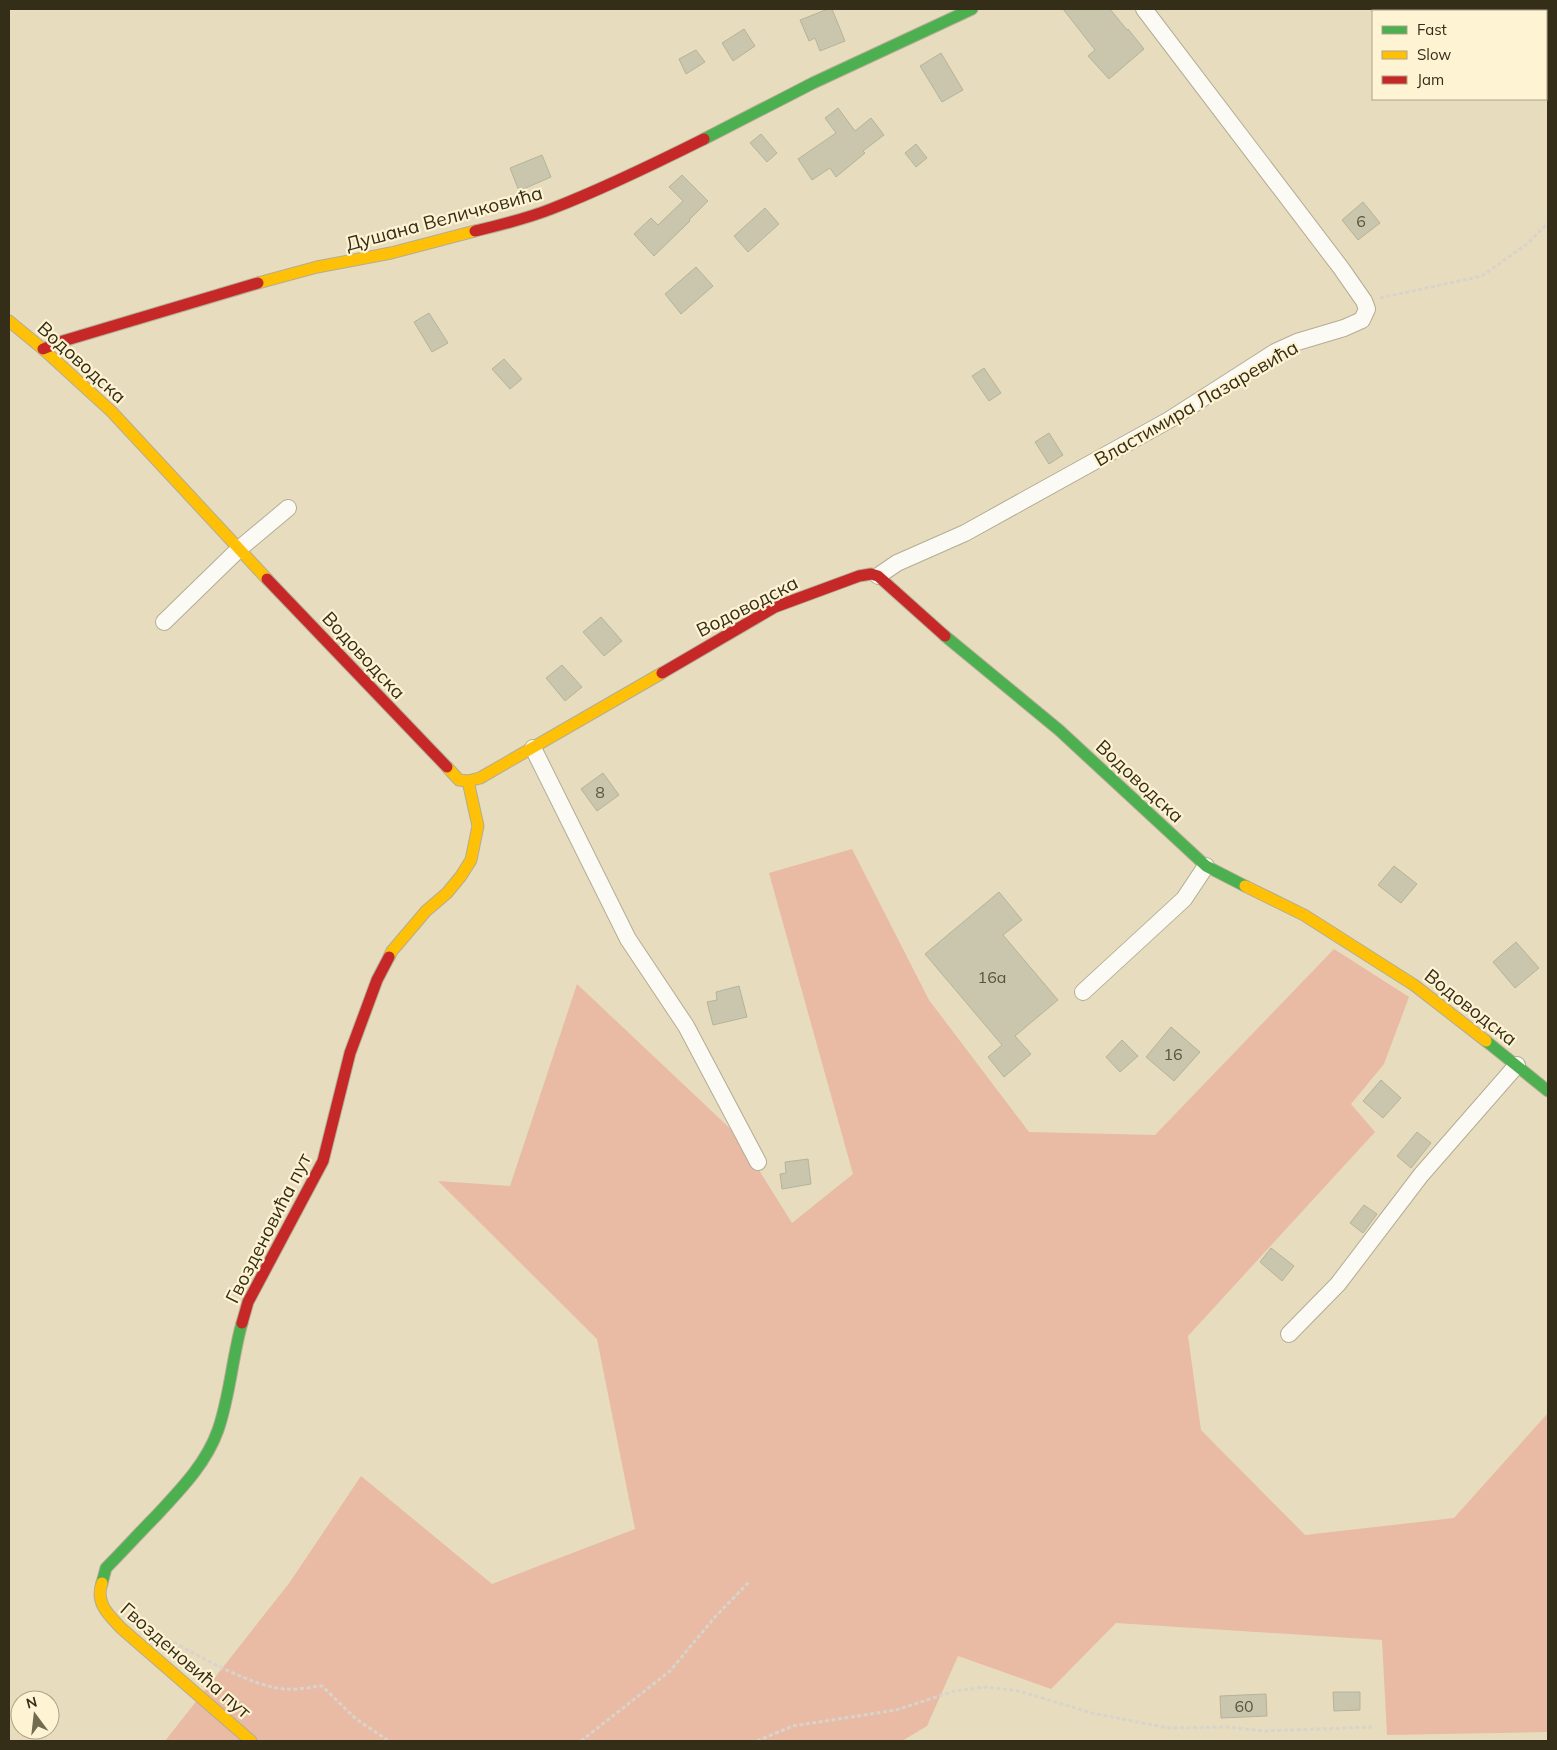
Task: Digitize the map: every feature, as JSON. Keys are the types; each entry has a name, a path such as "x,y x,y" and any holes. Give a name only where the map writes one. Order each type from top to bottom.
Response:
{"street":[{"name":"Душана Величковића","path":"43,349 62,341 242,287 317,267 401,250 515,221 551,209 658,162 812,83 972,9"},
{"path":"1144,9 1330,252 1364,301"},
{"name":"Властимира Лазаревића","path":"878,576 897,564 965,533 1169,420 1275,352 1297,342 1344,328 1362,320 1367,309 1364,301"},
{"name":"Водоводска","path":"9,321 43,349 112,412 239,549 459,780 468,782 480,778 775,607 859,576 871,574 878,576 923,618 1059,730 1206,866 1304,915 1414,985 1548,1091"},
{"path":"164,622 239,549 288,508"},
{"path":"533,748 628,939 686,1026 758,1162"},
{"name":"Гвозденовића пут","path":"251,1741 121,1628 105,1611 99,1592 106,1568 194,1473 214,1440 225,1404 235,1348 248,1302 323,1160 350,1053 377,980 392,951 426,911 447,893 471,860 478,826 468,782"},
{"path":"1084,992 1184,899 1206,866"},
{"path":"1289,1334 1338,1284 1421,1175 1517,1065"}],"path":[{"path":"1364,301 1482,276 1527,244 1548,223"},
{"path":"581,1741 670,1671 715,1617 749,1582"},
{"path":"167,1639 208,1661 268,1686 287,1689 322,1686 356,1719 389,1741"},
{"path":"757,1741 793,1726 896,1710 955,1691 985,1687 1019,1691 1092,1713 1168,1728 1227,1727 1264,1731 1372,1727"}],"shaded area":[{"path":"852,849 929,1000 1029,1132 1155,1135 1334,949 1409,997 1384,1064 1351,1104 1375,1132 1188,1336 1201,1430 1305,1535 1454,1518 1548,1413 1548,1732 1387,1735 1382,1640 1116,1623 1051,1689 958,1656 927,1726 902,1741 165,1741 290,1582 361,1476 492,1584 635,1529 597,1339 438,1181 510,1186 577,984 737,1135 792,1223 853,1174 769,873"}],"building":[{"path":"832,9 845,41 820,51 815,38 809,41 800,20"},
{"path":"1063,9 1110,9 1144,49 1109,79 1088,56 1095,50"},
{"path":"744,29 755,46 733,61 722,43"},
{"path":"696,50 705,62 686,74 679,59"},
{"path":"941,53 963,90 942,102 920,66"},
{"path":"838,108 855,131 871,118 884,135 863,151 865,153 836,177 830,168 812,180 798,159 836,133 825,118"},
{"path":"761,134 777,153 767,162 750,143"},
{"path":"916,144 927,158 916,167 905,153"},
{"path":"542,155 551,177 519,191 510,168"},
{"path":"682,175 708,201 654,256 634,234 651,218 658,225 683,201 669,187"},
{"path":"1363,202 1380,223 1358,240 1342,220"},
{"path":"765,208 779,224 748,252 734,236"},
{"path":"696,267 713,286 681,314 665,294"},
{"path":"429,313 448,343 432,352 414,322"},
{"path":"504,359 522,379 510,389 492,369"},
{"path":"984,368 1001,393 989,401 972,376"},
{"path":"1049,433 1063,455 1049,464 1035,442"},
{"path":"601,617 622,641 604,656 583,632"},
{"path":"562,665 582,687 565,701 546,678"},
{"path":"603,773 619,795 597,811 581,789"},
{"path":"1394,866 1417,884 1401,903 1378,885"},
{"path":"999,892 1022,920 1003,935 1058,1000 1015,1036 1031,1054 1004,1077 988,1057 1002,1045 925,954"},
{"path":"1516,942 1539,968 1515,988 1493,962"},
{"path":"739,986 747,1017 713,1025 707,1002 717,1000 716,992"},
{"path":"1171,1027 1200,1052 1174,1081 1146,1057"},
{"path":"1122,1040 1138,1056 1120,1072 1106,1057"},
{"path":"1381,1080 1401,1098 1383,1118 1363,1101"},
{"path":"1417,1132 1431,1143 1411,1168 1397,1156"},
{"path":"808,1159 811,1184 782,1189 780,1174 786,1173 785,1162"},
{"path":"1364,1205 1377,1214 1363,1233 1350,1223"},
{"path":"1271,1248 1294,1266 1282,1281 1260,1262"},
{"path":"1333,1692 1360,1692 1360,1710 1334,1711"},
{"path":"1266,1694 1267,1716 1221,1718 1220,1696"}],"traffic: fast":[{"path":"704,139 813,83 972,9"},
{"path":"945,636 1059,730 1206,866 1245,886"},
{"path":"1486,1041 1548,1091"},
{"path":"102,1583 106,1568 192,1476 207,1454 222,1417 242,1323"}],"traffic: slow":[{"path":"258,283 317,267 391,253 475,231"},
{"path":"9,321 43,349 112,412 267,579"},
{"path":"447,767 459,780 468,781 480,778 662,673"},
{"path":"389,957 426,911 447,893 471,860 478,826 468,781"},
{"path":"1245,886 1304,915 1414,985 1486,1041"},
{"path":"102,1583 100,1596 104,1608 121,1628 251,1741"}],"traffic: jam":[{"path":"475,231 513,222 570,201 628,176 704,139"},
{"path":"43,349 63,341 258,283"},
{"path":"662,673 775,607 859,576 871,574 878,576 945,636"},
{"path":"267,579 447,767"},
{"path":"242,1323 248,1302 323,1161 350,1053 377,980 389,957"}]}
